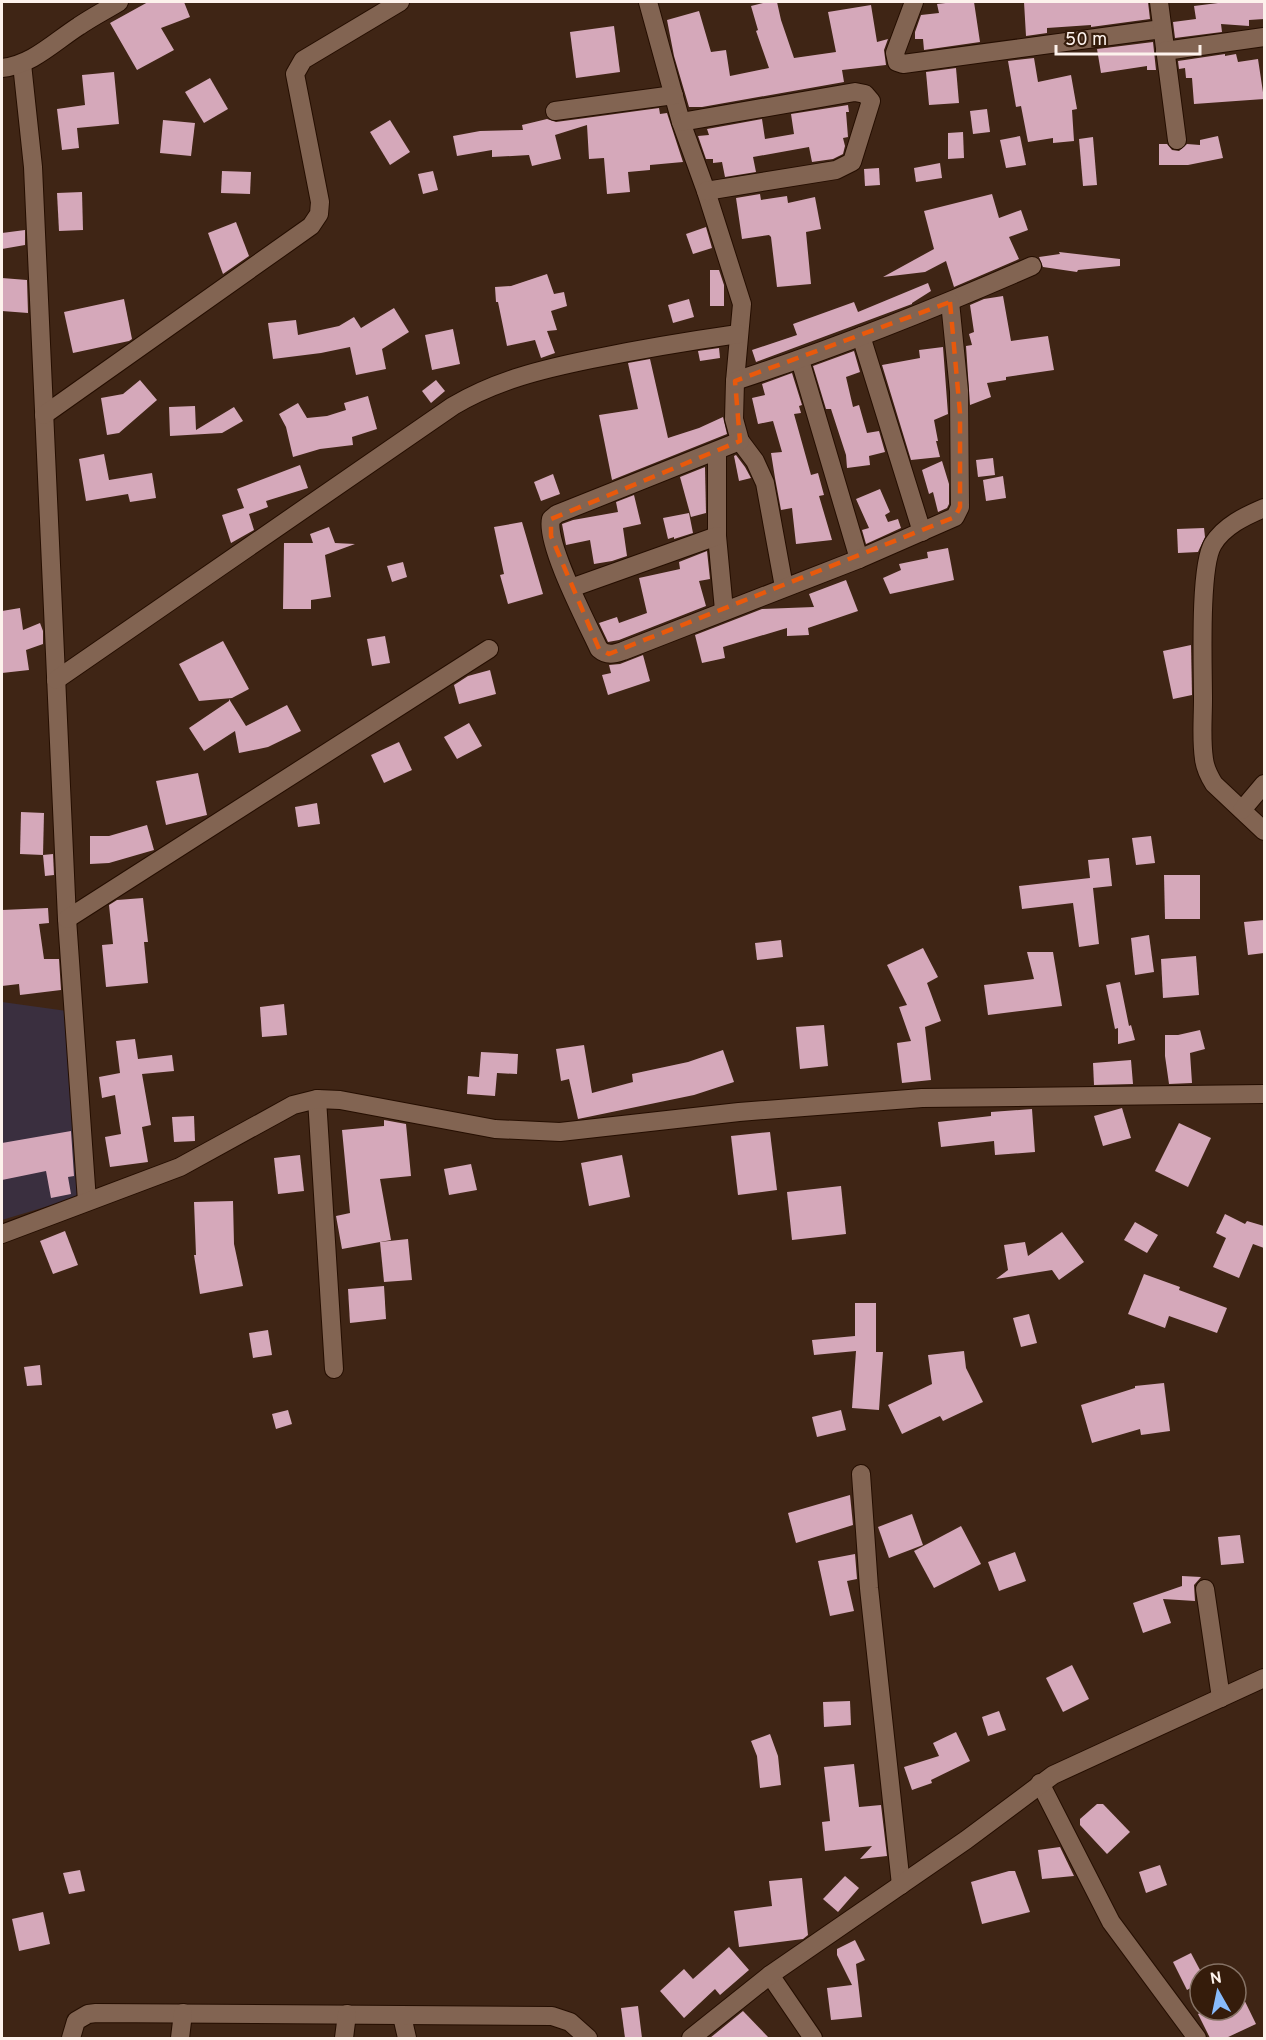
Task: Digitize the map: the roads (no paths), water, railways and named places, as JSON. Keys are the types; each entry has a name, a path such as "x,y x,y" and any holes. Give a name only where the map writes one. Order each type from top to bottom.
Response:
{"street":[{"path":"2,68 22,64 119,2"},
{"path":"44,415 311,226 319,214 320,202 295,74 303,60 400,2"},
{"path":"648,2 681,122 742,304 738,334 734,419 740,441 755,461 765,483 784,588"},
{"path":"914,2 895,53 897,62 903,64 1162,29"},
{"path":"1159,2 1177,140"},
{"path":"1165,51 1264,37"},
{"path":"22,64 33,167 67,919 87,1201"},
{"path":"681,122 855,92 865,94 871,101 852,162 842,168 706,191"},
{"path":"555,111 674,95"},
{"path":"735,381 800,360 950,302 1032,266"},
{"path":"740,441 557,514 551,519 551,536 571,588 599,649 609,654 623,651 859,559 950,520 959,512 959,391 950,302"},
{"path":"56,680 453,406 478,392 542,370 640,349 738,334"},
{"path":"861,336 922,532"},
{"path":"800,360 859,559"},
{"path":"717,452 717,536 724,610"},
{"path":"1264,508 1232,524 1212,545 1207,560 1203,643 1204,762 1214,784 1264,831"},
{"path":"571,588 717,536"},
{"path":"67,919 489,649"},
{"path":"1242,810 1264,784"},
{"path":"2,1234 180,1167 293,1105 317,1099 340,1100 495,1129 560,1132 751,1111 921,1098 1264,1094"},
{"path":"317,1099 334,1369"},
{"path":"861,1474 869,1588 901,1885"},
{"path":"1205,1589 1221,1698"},
{"path":"691,2038 770,1975 966,1840 1040,1783 1068,1766 1264,1678"},
{"path":"1040,1783 1111,1922 1197,2038"},
{"path":"770,1975 813,2038"},
{"path":"71,2038 76,2020 88,2013 552,2016 570,2022 588,2038"},
{"path":"180,2038 183,2013"},
{"path":"344,2038 347,2014"},
{"path":"402,2016 407,2038"}]}
